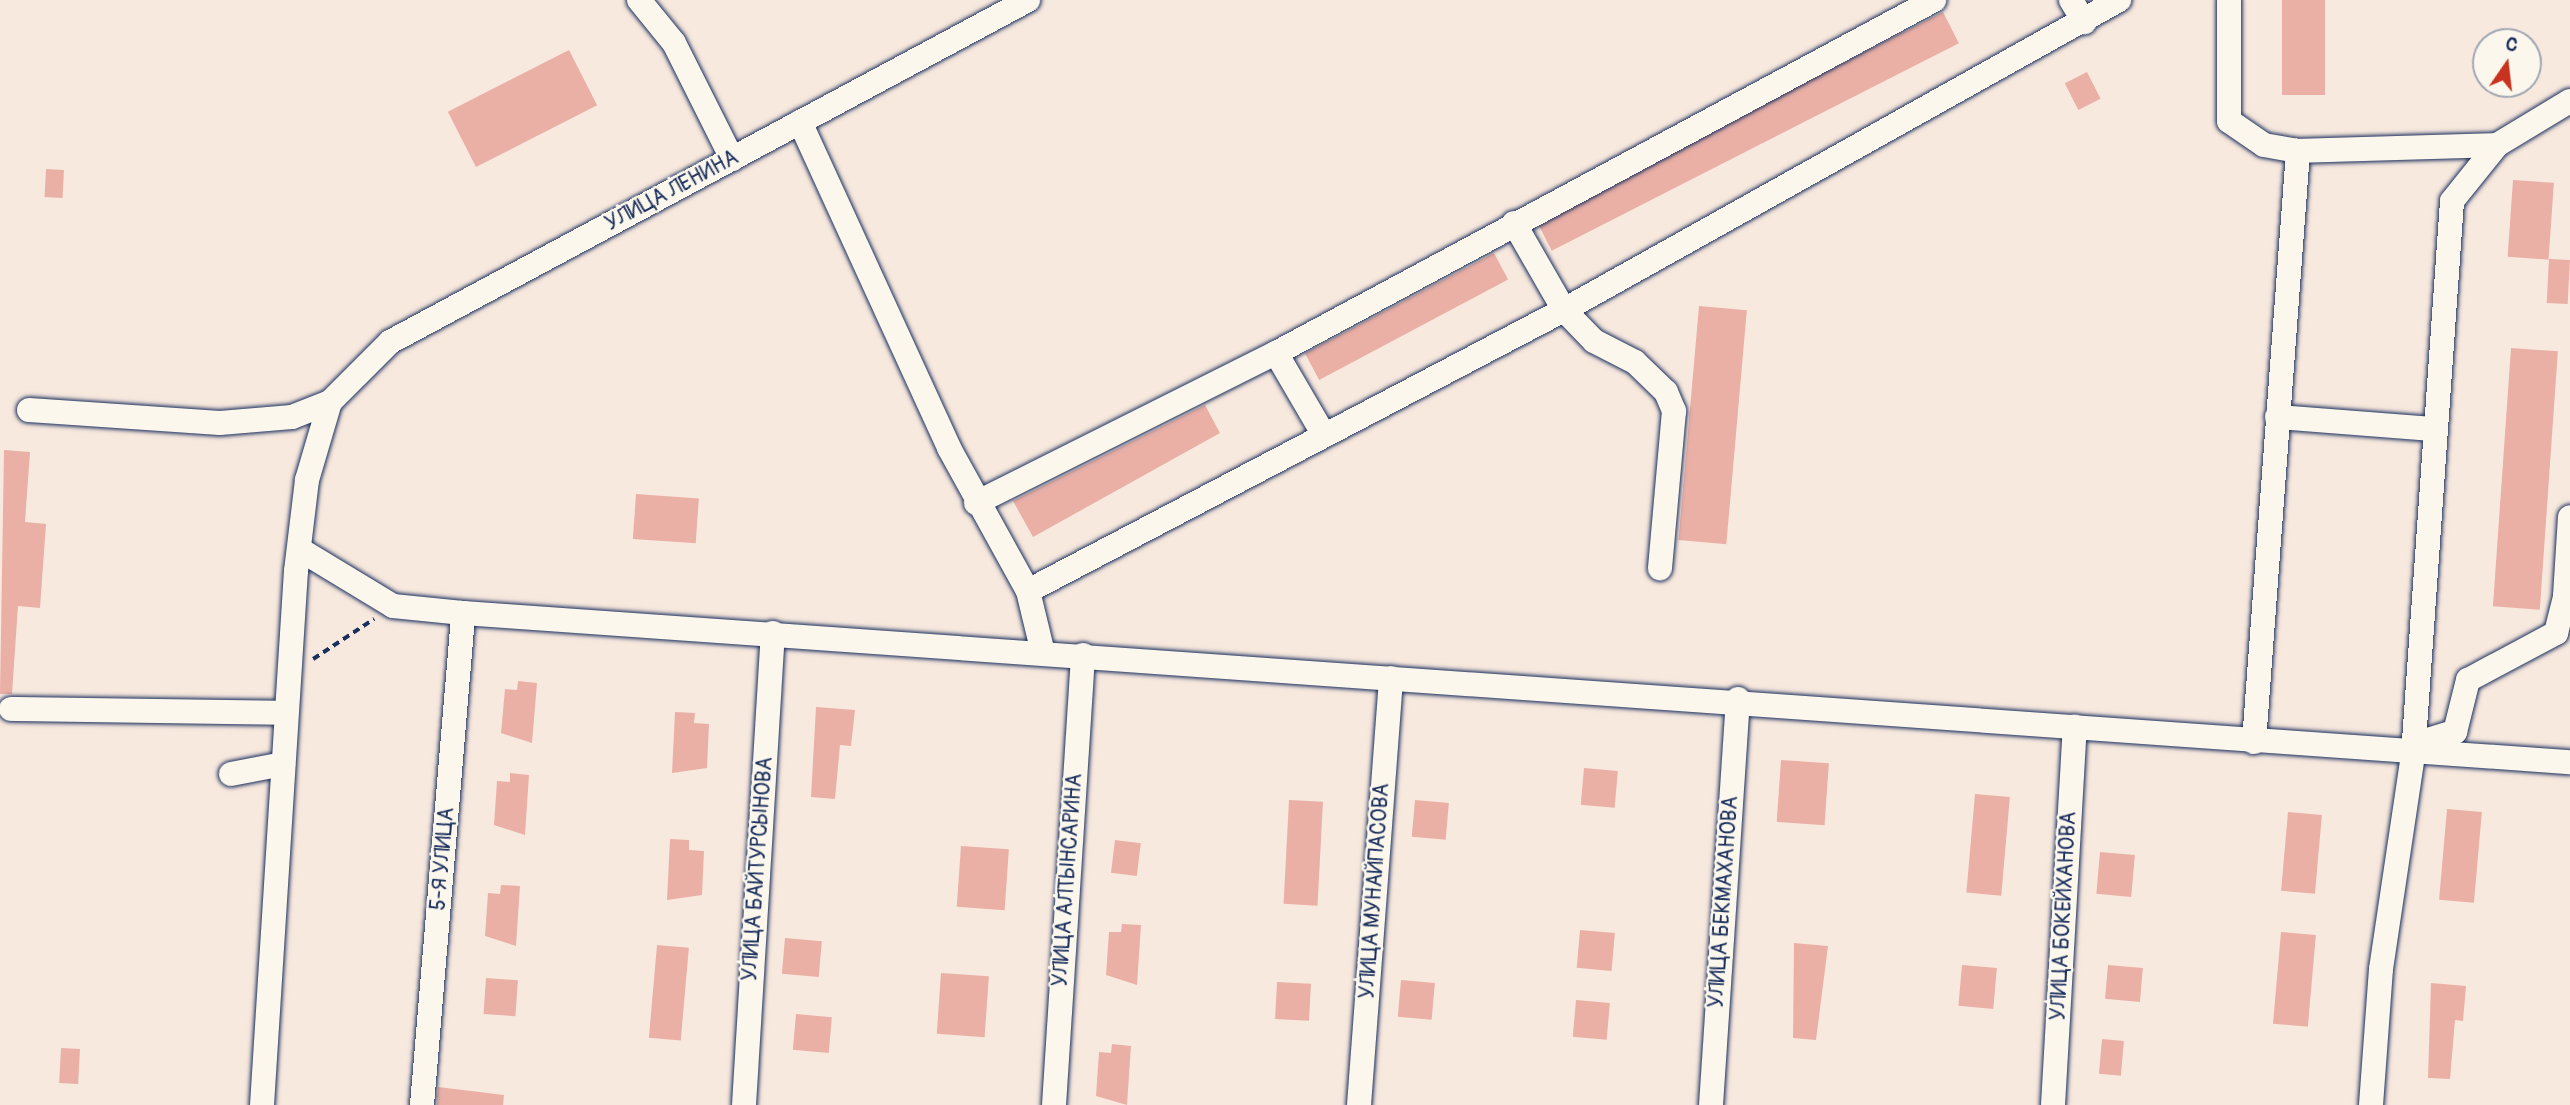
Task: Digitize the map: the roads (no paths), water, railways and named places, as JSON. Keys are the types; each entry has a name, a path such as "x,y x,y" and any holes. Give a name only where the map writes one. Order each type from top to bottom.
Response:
{"street":[{"path":"639,0 674,43 732,159"},
{"name":"УЛИЦА ЛЕНИНА","path":"330,402 390,342 1028,0"},
{"path":"976,503 1276,353 1934,0"},
{"path":"2070,0 2084,22"},
{"path":"1028,591 1564,310 2084,22 2119,0"},
{"path":"2229,0 2229,121 2264,145 2298,151 2497,145"},
{"path":"2371,1105 2381,969 2414,749 2434,429 2452,201 2497,145 2570,101"},
{"path":"800,122 976,503 1028,591 1044,653"},
{"path":"2254,742 2298,151"},
{"path":"1514,223 1564,310 1594,341 1652,374 1674,411 1660,568"},
{"path":"1276,353 1324,435"},
{"path":"29,410 220,423 292,417 330,402"},
{"path":"262,1105 285,713 299,549 307,480 330,402"},
{"path":"2277,416 2434,429"},
{"path":"2414,749 2455,732 2468,680 2556,634 2567,596 2570,517"},
{"path":"299,549 393,606 463,613 1391,678 1738,699 2254,742 2414,749 2570,762"},
{"name":"5-Я УЛИЦА","path":"422,1105 463,613"},
{"name":"УЛИЦА БАЙТУРСЫНОВА","path":"744,1105 773,633"},
{"name":"УЛИЦА АЛТЫНСАРИНА","path":"1054,1105 1083,656"},
{"name":"УЛИЦА МУНАЙПАСОВА","path":"1359,1105 1391,678"},
{"name":"УЛИЦА БЕКМАХАНОВА","path":"1711,1105 1738,699"},
{"path":"11,709 285,713"},
{"name":"УЛИЦА БОКЕЙХАНОВА","path":"2053,1105 2075,727"},
{"path":"231,774 283,764"}]}
